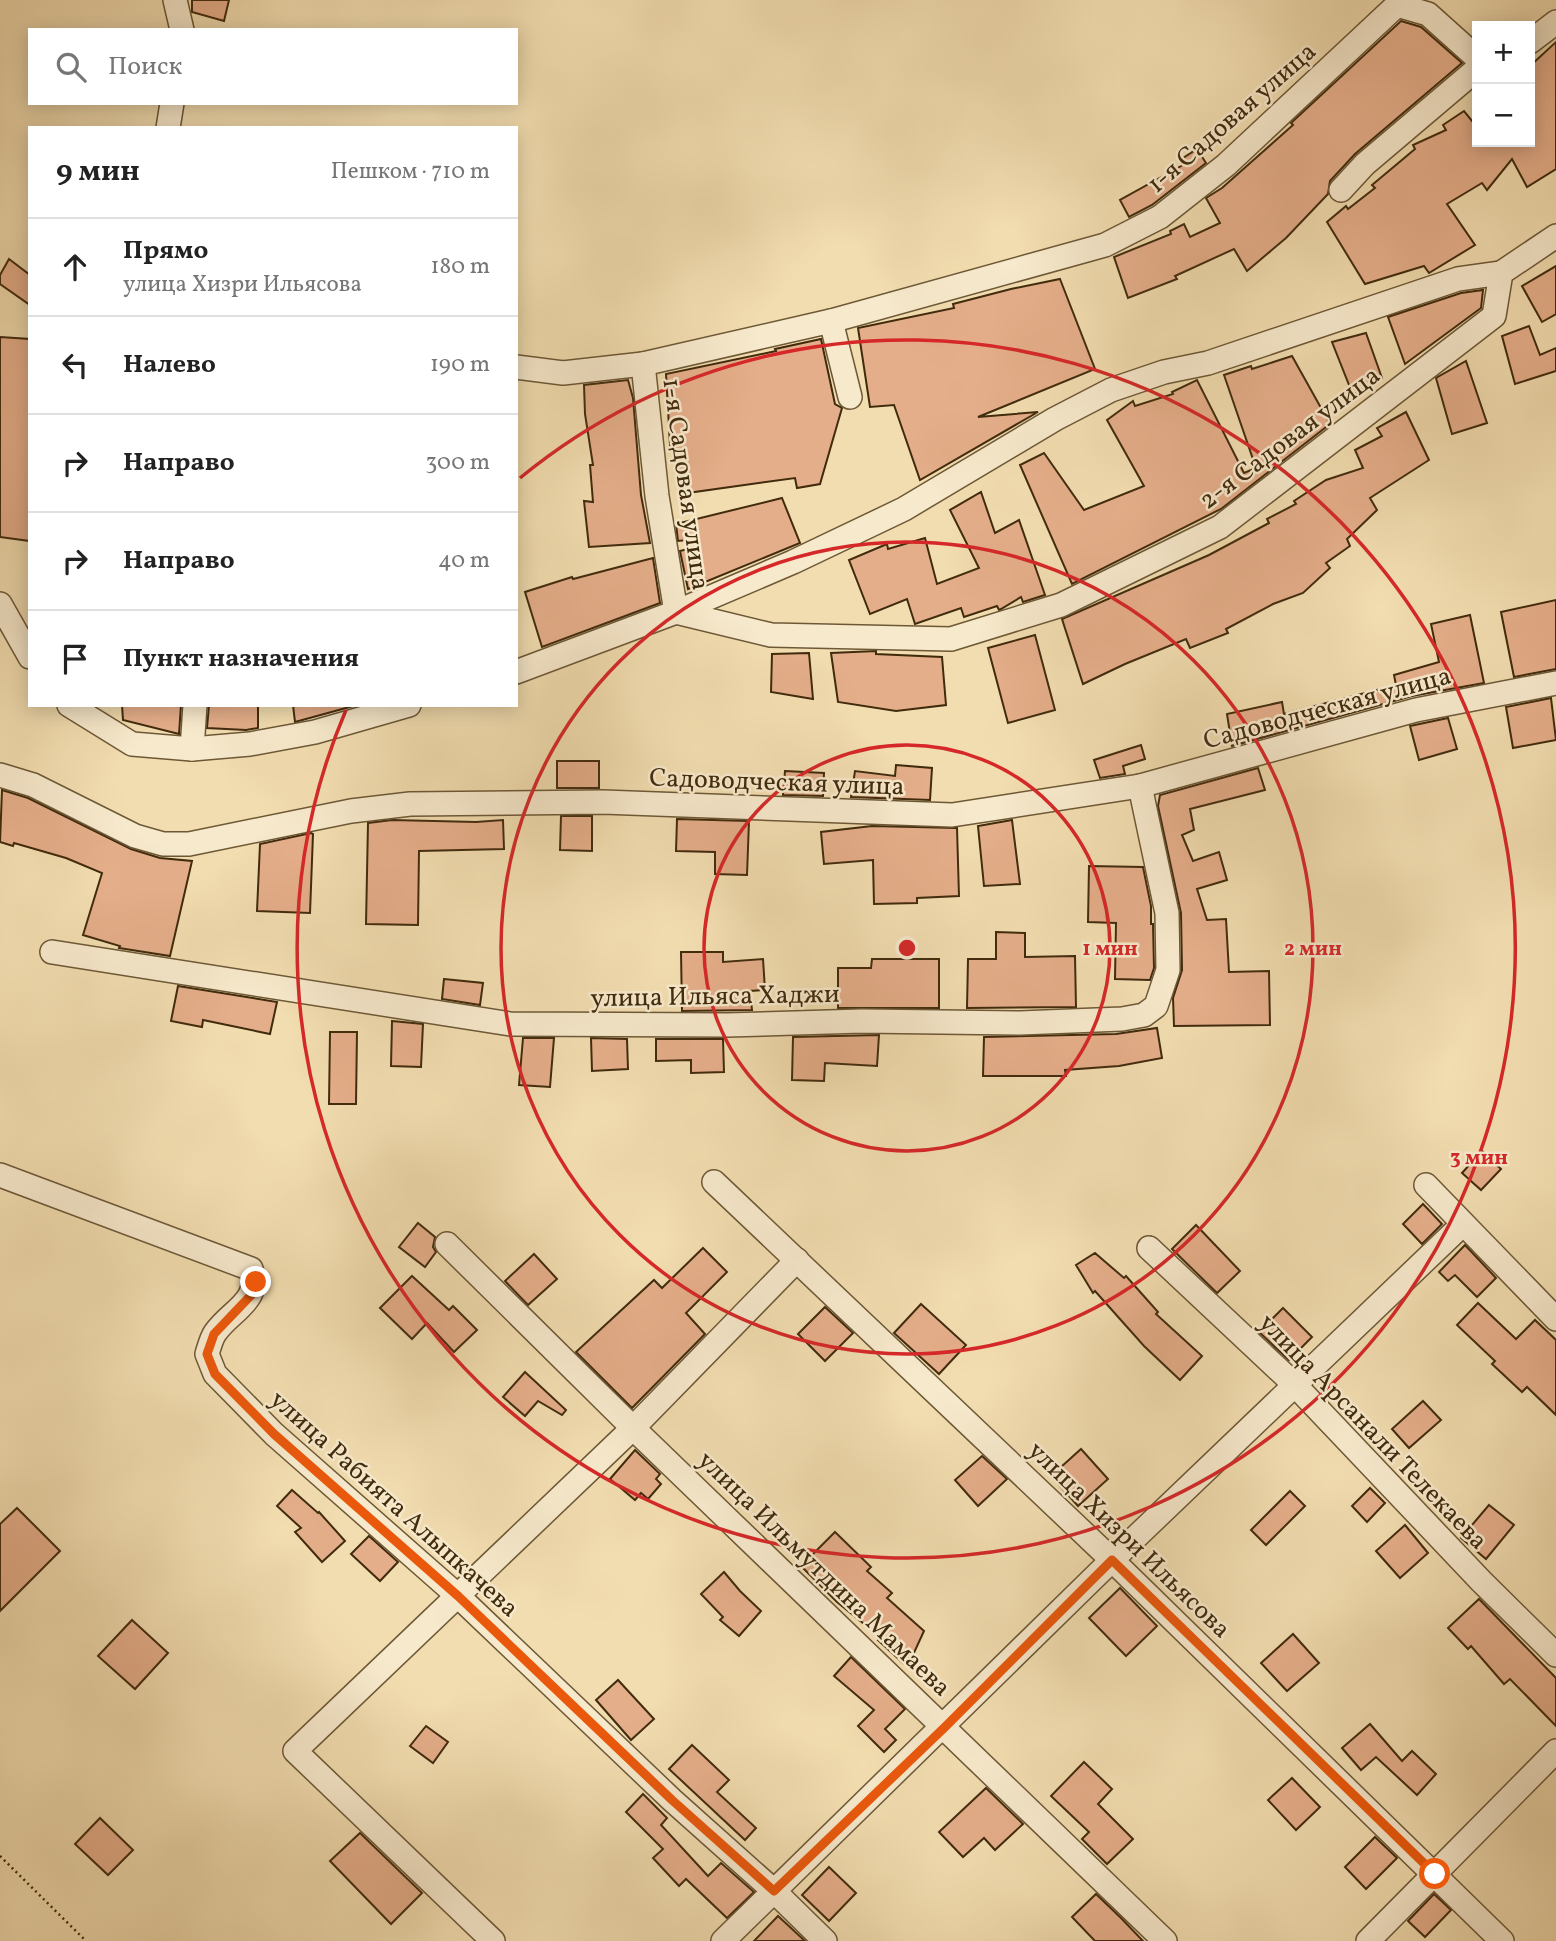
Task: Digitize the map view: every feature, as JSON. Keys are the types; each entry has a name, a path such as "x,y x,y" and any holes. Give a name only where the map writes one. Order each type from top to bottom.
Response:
{"street":[{"path":"175,0 182,28"},
{"name":"1-я Садовая улица","path":"518,367 563,373 643,364 831,321 1105,245 1160,217 1226,165 1397,5 1428,15 1472,54"},
{"path":"1535,38 1556,22"},
{"path":"1341,190 1365,164 1472,73"},
{"path":"168,126 172,105"},
{"path":"518,671 676,612 793,562 904,509 1055,419 1111,390 1164,372 1208,363 1458,279 1501,273 1556,236"},
{"name":"2-я Садовая улица","path":"676,612 771,635 951,639 1061,605 1220,527 1494,316 1501,273"},
{"path":"831,321 850,397"},
{"name":"1-я Садовая улица","path":"643,364 657,496 676,612"},
{"path":"0,604 28,653"},
{"name":"Садоводческая улица","path":"0,775 33,785 135,836 163,844 189,844 351,811 410,804 603,802 952,816 1140,786 1416,709 1556,683"},
{"path":"72,707 132,744 192,749 250,744 315,732 402,707"},
{"path":"192,749 195,707"},
{"name":"улица Ильяса Хаджи","path":"52,952 510,1024 727,1025 862,1021 1020,1023 1122,1019 1144,1015 1156,1006 1168,970 1167,913 1140,786"},
{"name":"улица Рабията Алыпкачева","path":"0,1175 251,1269 256,1282 253,1293 214,1334 207,1354 215,1374 274,1434 458,1596 825,1941"},
{"name":"улица Хизри Ильясова","path":"714,1182 1112,1560 1502,1941"},
{"path":"1426,1185 1556,1319"},
{"path":"723,1941 945,1727 1112,1560 1464,1224"},
{"name":"улица Ильмутдина Мамаева","path":"447,1244 1165,1941"},
{"name":"улица Арсанали Телекаева","path":"1149,1248 1294,1384 1481,1581 1556,1655"},
{"path":"493,1941 295,1751 634,1428 797,1260"},
{"path":"1368,1941 1556,1751"}],"path":[{"path":"0,1856 86,1941"}],"building":[{"path":"192,0 229,0 224,21 192,12"},
{"path":"1401,21 1421,27 1462,63 1355,154 1330,181 1328,194 1286,238 1247,271 1234,249 1175,276 1177,279 1128,298 1114,257 1171,234 1170,231 1184,224 1190,237 1220,223 1206,198 1222,188 1293,125 1291,123"},
{"path":"1556,42 1556,169 1527,187 1512,159 1487,190 1482,183 1447,204 1475,245 1429,273 1424,266 1365,284 1327,222 1375,188 1372,185 1415,149 1413,145 1446,130 1443,125 1464,111 1472,121 1472,147 1535,147 1535,61"},
{"path":"1197,149 1206,163 1152,205 1129,217 1120,200 1183,165 1180,160"},
{"path":"9,259 28,273 28,304 0,284 0,275"},
{"path":"1556,266 1556,314 1542,322 1522,286"},
{"path":"1060,279 1095,369 978,417 1038,412 920,480 894,405 870,407 858,328 954,308 953,304"},
{"path":"1483,290 1481,308 1405,364 1388,317 1461,293"},
{"path":"1529,326 1540,355 1556,348 1556,371 1515,384 1502,336"},
{"path":"1366,333 1382,378 1353,395 1332,342"},
{"path":"0,337 28,339 28,541 0,537"},
{"path":"821,339 835,404 842,408 820,484 797,488 795,478 680,494 675,444 670,445 666,374"},
{"path":"1292,356 1330,424 1221,509 1072,584 1020,465 1044,453 1084,510 1144,486 1107,420 1133,401 1135,406 1173,394 1172,392 1197,380 1244,473 1256,468 1224,375"},
{"path":"1466,361 1487,423 1452,434 1436,378"},
{"path":"628,380 633,398 641,495 650,543 589,547 584,501 593,502 590,465 593,465 585,414 584,385"},
{"path":"1406,412 1429,460 1370,498 1377,510 1347,539 1350,546 1326,563 1330,568 1303,593 1273,604 1226,629 1228,633 1190,648 1186,639 1083,684 1062,619 1209,555 1269,523 1267,519 1296,504 1294,501 1326,480 1363,468 1355,450 1382,436 1377,428"},
{"path":"981,492 995,533 1019,520 1045,595 1023,602 1021,597 999,610 997,606 964,617 961,608 915,624 907,599 870,614 849,560 887,544 888,549 925,538 937,584 979,568 950,510"},
{"path":"782,498 800,543 688,589 680,551 688,549 687,540 678,541 676,524"},
{"path":"653,558 660,603 542,647 525,592 572,577 573,579"},
{"path":"1556,600 1556,669 1514,677 1501,612"},
{"path":"1470,615 1484,683 1412,696 1232,746 1227,714 1282,702 1284,714 1396,685 1394,675 1439,662 1431,624"},
{"path":"1035,635 1055,710 1008,723 988,648"},
{"path":"876,651 876,654 942,657 946,705 896,711 838,702 831,653"},
{"path":"809,653 813,699 771,692 772,654"},
{"path":"1551,698 1556,740 1513,748 1506,707"},
{"path":"122,707 181,707 179,734 123,720"},
{"path":"209,707 258,707 258,728 207,728"},
{"path":"293,707 350,707 295,722"},
{"path":"1448,718 1457,749 1419,760 1410,726"},
{"path":"1141,745 1145,759 1123,766 1125,774 1100,778 1094,760"},
{"path":"557,761 599,761 599,788 557,788"},
{"path":"896,765 932,768 930,800 851,797 855,771 895,776"},
{"path":"1258,768 1265,790 1190,809 1194,830 1182,835 1193,861 1219,852 1227,880 1197,889 1207,920 1226,919 1229,972 1269,971 1270,1025 1174,1026 1173,998 1182,970 1181,913 1158,806 1160,795"},
{"path":"785,771 824,773 823,796 783,795"},
{"path":"2,790 28,798 131,849 160,858 192,861 170,956 119,948 120,946 83,935 102,873 66,858 14,843 13,846 0,842"},
{"path":"561,816 592,816 592,851 560,850"},
{"path":"677,819 749,821 747,875 715,874 715,852 676,851"},
{"path":"392,820 503,820 504,849 419,851 418,925 366,924 368,823"},
{"path":"1012,820 1020,884 984,886 978,826"},
{"path":"872,826 957,828 959,896 917,898 917,903 874,904 873,860 824,864 821,832"},
{"path":"311,833 310,913 257,911 260,844"},
{"path":"1089,866 1143,867 1153,924 1154,968 1150,980 1115,979 1116,923 1088,922"},
{"path":"996,932 1025,933 1025,957 1075,956 1076,1007 967,1008 968,959 996,959"},
{"path":"681,952 723,952 723,962 763,959 765,990 750,991 752,1010 682,1011"},
{"path":"872,959 939,959 939,1008 838,1008 838,968 871,968"},
{"path":"444,979 483,983 480,1005 442,999"},
{"path":"178,986 277,1002 270,1034 203,1020 202,1027 171,1021"},
{"path":"392,1021 423,1024 421,1067 391,1066"},
{"path":"1157,1028 1162,1058 1119,1066 1065,1070 1066,1076 983,1076 984,1037 1116,1034"},
{"path":"330,1032 357,1032 356,1104 329,1104"},
{"path":"879,1035 877,1066 825,1063 824,1081 792,1080 793,1037"},
{"path":"523,1038 554,1038 550,1087 519,1085"},
{"path":"591,1038 627,1039 628,1069 592,1071"},
{"path":"656,1039 723,1039 724,1072 691,1073 691,1060 656,1061"},
{"path":"1482,1151 1501,1169 1481,1190 1462,1173"},
{"path":"1423,1204 1442,1224 1422,1244 1403,1224"},
{"path":"418,1223 435,1237 433,1247 436,1252 425,1267 399,1247"},
{"path":"1196,1225 1240,1271 1217,1293 1172,1249"},
{"path":"1465,1245 1496,1278 1477,1297 1455,1275 1448,1281 1439,1272"},
{"path":"703,1248 727,1272 686,1313 705,1334 632,1408 576,1352 654,1280 662,1288"},
{"path":"1095,1253 1124,1278 1126,1276 1158,1312 1156,1314 1202,1356 1180,1380 1144,1346 1095,1291 1093,1293 1076,1265"},
{"path":"534,1254 557,1279 528,1305 505,1281"},
{"path":"412,1276 449,1310 453,1306 477,1330 454,1352 427,1323 412,1339 380,1308"},
{"path":"1478,1303 1516,1339 1535,1320 1556,1340 1556,1415 1527,1387 1522,1392 1492,1364 1495,1361 1457,1325"},
{"path":"921,1304 966,1345 939,1374 894,1333"},
{"path":"825,1307 853,1333 825,1361 798,1334"},
{"path":"1283,1308 1312,1337 1289,1360 1259,1332"},
{"path":"525,1372 566,1410 562,1415 538,1401 525,1416 503,1397"},
{"path":"1423,1401 1441,1420 1409,1448 1392,1429"},
{"path":"1081,1449 1108,1479 1078,1506 1051,1476"},
{"path":"635,1450 660,1474 656,1479 661,1484 648,1499 641,1493 635,1500 610,1479"},
{"path":"982,1456 1007,1479 978,1506 955,1480"},
{"path":"1370,1488 1385,1503 1367,1522 1352,1506"},
{"path":"292,1490 319,1512 345,1541 322,1562 295,1532 301,1528 277,1506"},
{"path":"1290,1491 1305,1506 1266,1545 1251,1530"},
{"path":"1489,1505 1514,1525 1486,1559 1461,1538"},
{"path":"17,1508 60,1551 0,1611 0,1524"},
{"path":"1405,1525 1428,1553 1400,1578 1376,1551"},
{"path":"835,1532 871,1567 867,1571 892,1593 887,1598 924,1631 913,1655 903,1663 878,1640 880,1637 837,1602 801,1566"},
{"path":"369,1536 398,1562 380,1581 351,1554"},
{"path":"724,1572 761,1611 739,1636 720,1620 723,1617 701,1594"},
{"path":"1120,1588 1157,1626 1126,1656 1089,1618"},
{"path":"1479,1599 1556,1678 1556,1726 1510,1679 1504,1684 1471,1646 1468,1649 1448,1628"},
{"path":"132,1620 168,1653 135,1689 98,1656"},
{"path":"1293,1634 1319,1663 1287,1691 1261,1663"},
{"path":"851,1657 905,1709 885,1729 896,1740 884,1752 858,1726 874,1710 834,1676"},
{"path":"618,1680 654,1719 631,1740 596,1700"},
{"path":"1370,1724 1402,1761 1412,1751 1436,1774 1417,1795 1376,1757 1361,1770 1342,1748"},
{"path":"426,1726 448,1742 433,1763 410,1746"},
{"path":"692,1745 729,1780 717,1792 756,1828 745,1840 669,1769"},
{"path":"1084,1762 1112,1789 1098,1804 1133,1839 1107,1864 1082,1839 1089,1832 1051,1796"},
{"path":"1292,1778 1320,1807 1296,1830 1268,1800"},
{"path":"986,1788 1023,1824 995,1850 984,1838 963,1857 939,1832"},
{"path":"643,1794 667,1818 661,1825 708,1876 721,1863 754,1892 727,1918 686,1879 679,1886 653,1858 663,1849 626,1812"},
{"path":"100,1818 133,1850 108,1875 75,1844"},
{"path":"360,1833 422,1893 391,1924 330,1861"},
{"path":"1375,1837 1397,1858 1366,1889 1345,1867"},
{"path":"829,1867 856,1893 829,1921 802,1895"},
{"path":"1096,1894 1143,1941 1095,1941 1072,1917"},
{"path":"1434,1894 1451,1910 1425,1937 1408,1921"},
{"path":"778,1916 805,1941 754,1941"}],"route":[{"path":"256,1282 253,1293 214,1334 207,1354 215,1374 274,1434 458,1596 672,1800 774,1891 945,1727 1112,1560 1435,1874"}]}
